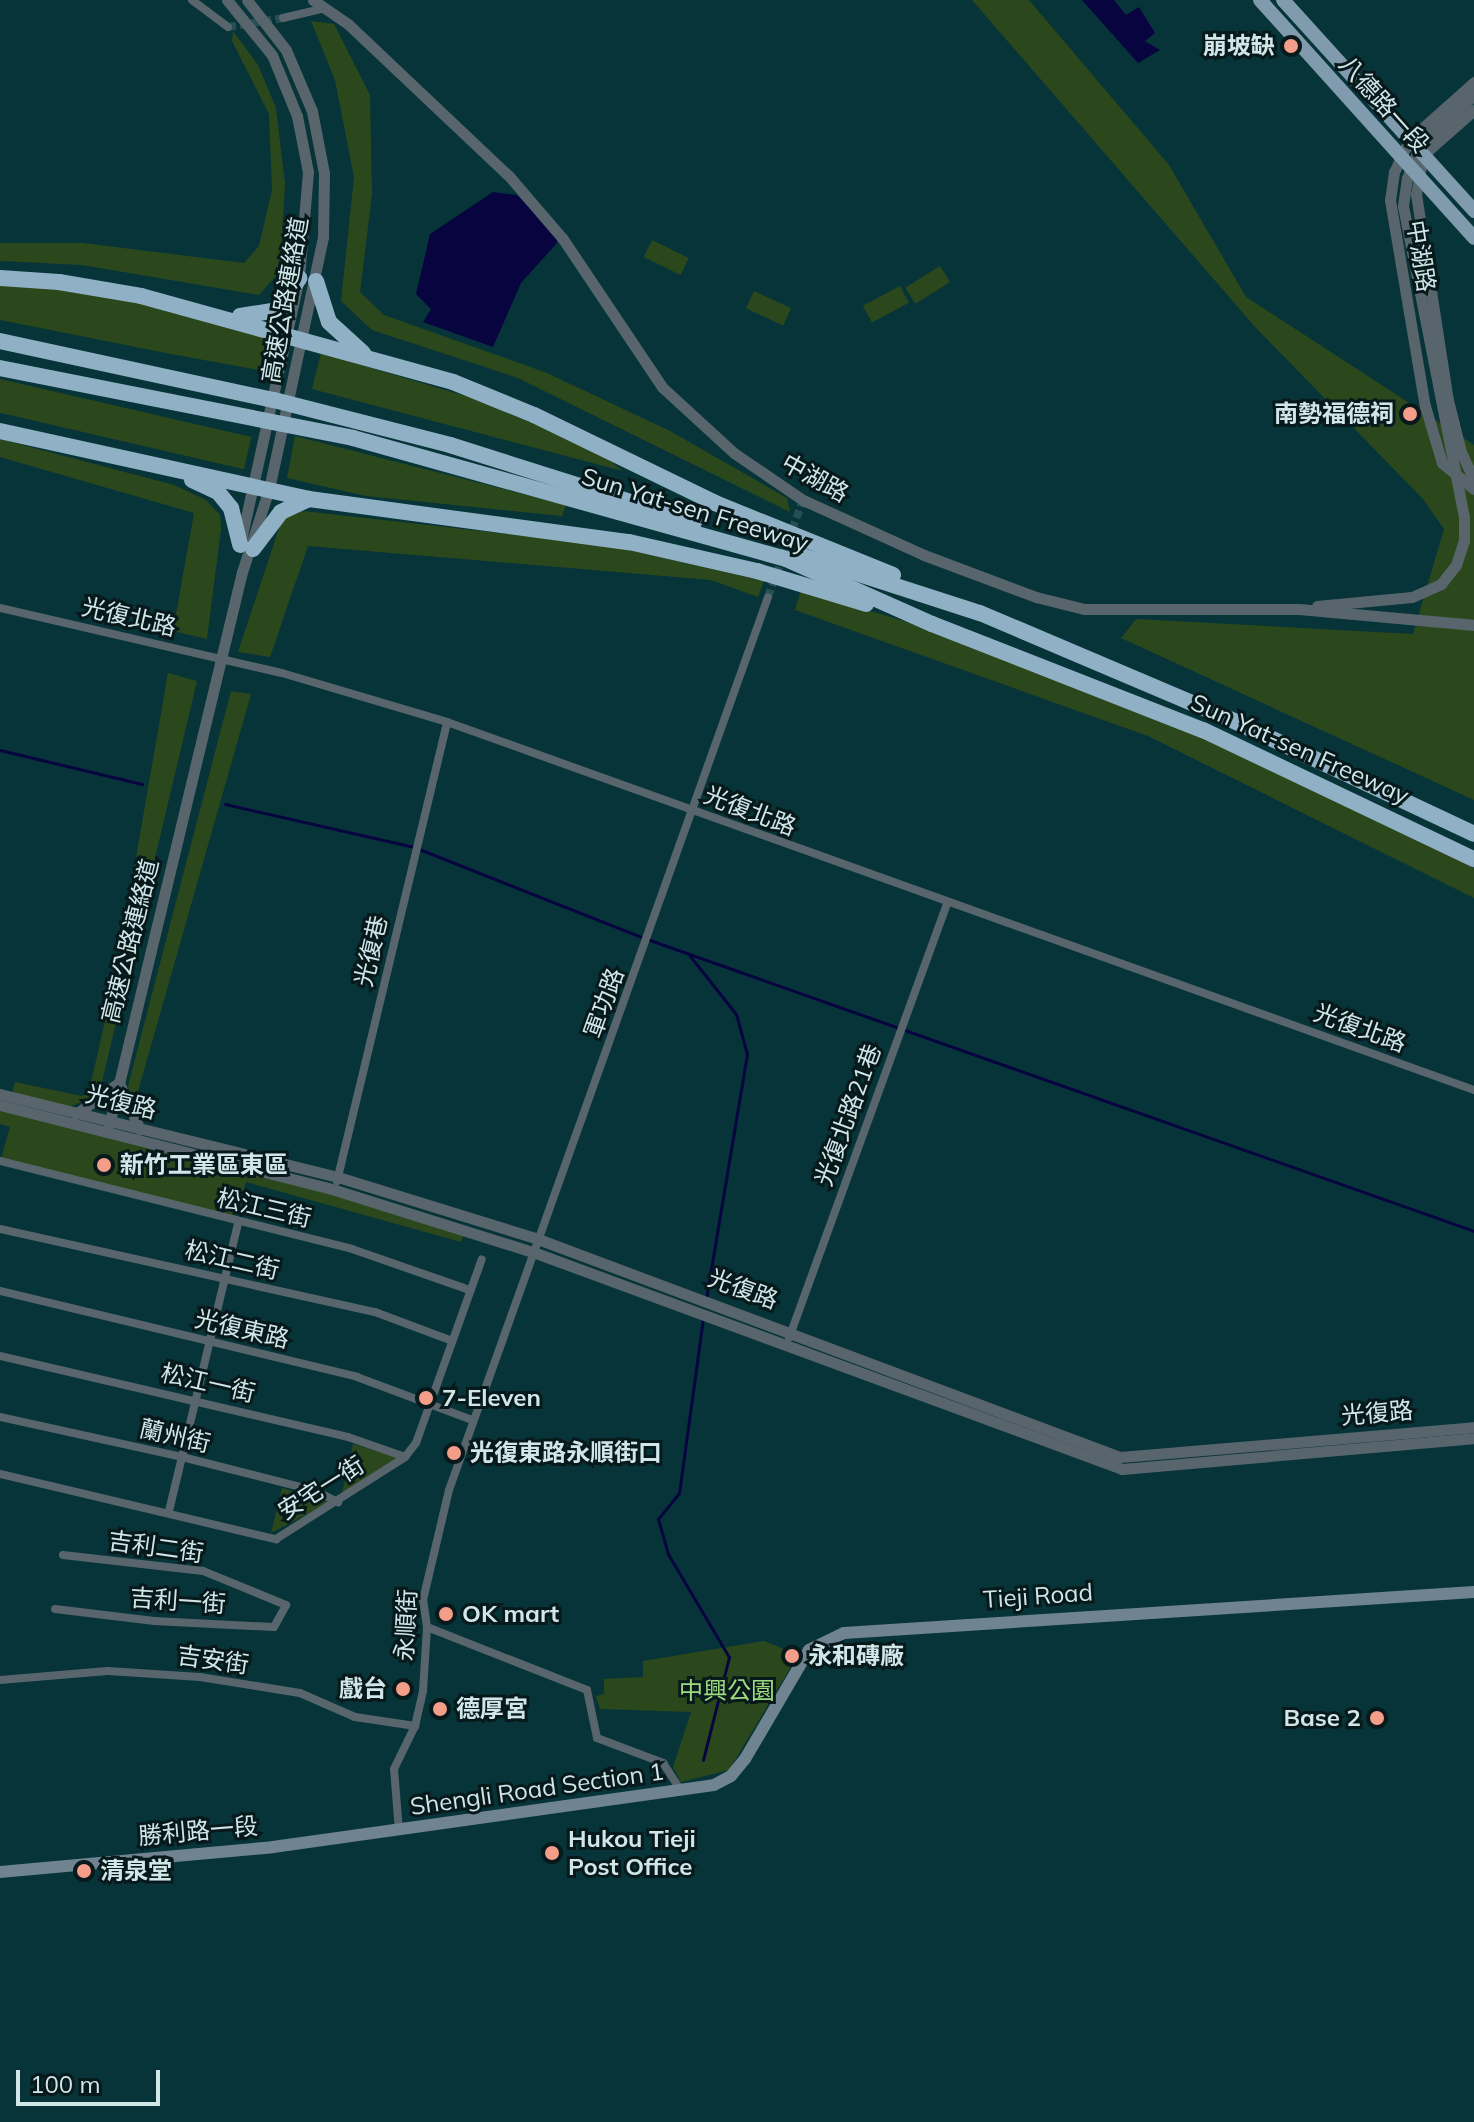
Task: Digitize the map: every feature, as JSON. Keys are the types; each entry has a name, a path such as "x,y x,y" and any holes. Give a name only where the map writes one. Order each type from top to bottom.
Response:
{"highway":[{"path":"0,278 59,282 211,314 453,382 534,415 715,503 980,613"},
{"path":"211,314 256,317 277,310 299,278"},
{"path":"316,281 329,322 371,358"},
{"name":"Sun Yat-sen Freeway","path":"0,341 259,396 450,445 980,613 1234,721 1474,834"},
{"name":"Sun Yat-sen Freeway","path":"0,368 353,438 786,559 932,624 1203,730 1474,859"},
{"path":"0,431 309,499 629,542 757,571 932,624"},
{"path":"176,472 218,492 238,523 246,547 268,523 309,499"}],"main road":[{"name":"八德路一段","path":"1260,0 1474,238"},
{"name":"八德路一段","path":"1283,0 1474,211"},
{"name":"Tieji Road","path":"681,1791 731,1776 809,1650 844,1633 1474,1592"},
{"name":"Shengli Road Section 1","path":"399,1831 681,1791"},
{"name":"勝利路一段","path":"0,1872 399,1831"}],"street":[{"path":"192,0 228,27"},
{"name":"高速公路連絡道","path":"227,0 272,55 297,116 308,172 299,278 261,487"},
{"name":"高速公路連絡道","path":"108,1128 246,547 304,340 316,281 324,173 312,111 286,50 247,0"},
{"name":"中湖路","path":"313,0 509,176 563,239 662,387 734,453 803,500 924,555 1036,597 1084,609 1299,609 1474,625"},
{"path":"283,18 325,8"},
{"name":"中湖路","path":"1474,82 1409,140 1400,155 1390,200 1425,406 1442,463 1474,489"},
{"path":"1299,609 1412,597 1441,584 1456,565 1464,517 1403,206 1407,178 1421,144 1474,95"},
{"path":"1423,155 1474,110"},
{"name":"中湖路","path":"1423,155 1416,194 1447,396 1461,452 1474,480"},
{"name":"軍功路","path":"472,1420 643,955 768,597"},
{"name":"光復北路","path":"0,608 282,673 447,722 1474,1090"},
{"name":"光復巷","path":"335,1190 447,722"},
{"name":"光復北路21巷","path":"787,1342 947,903"},
{"path":"76,1114 118,1083 140,1130"},
{"name":"光復路","path":"0,1094 76,1114 108,1128 140,1130 338,1177 538,1239 792,1330 1120,1457 1474,1427"},
{"name":"光復路","path":"0,1105 108,1128 335,1190 533,1252 787,1342 1122,1469 1474,1438"},
{"name":"松江三街","path":"0,1161 238,1224 393,1260 470,1290"},
{"path":"169,1511 193,1399 238,1224"},
{"name":"松江二街","path":"0,1229 375,1312 452,1341"},
{"path":"405,1457 430,1404 482,1259"},
{"name":"光復東路","path":"0,1291 357,1377 472,1420"},
{"name":"松江一街","path":"0,1356 348,1437 405,1457"},
{"name":"蘭州街","path":"0,1417 182,1457 316,1491 338,1502"},
{"name":"永順街","path":"399,1831 394,1769 415,1726 427,1627 423,1600 430,1565 472,1420"},
{"name":"安宅一街","path":"0,1474 169,1511 276,1539 405,1457"},
{"name":"吉利二街","path":"63,1555 203,1571 286,1605"},
{"name":"吉利一街","path":"55,1609 154,1621 274,1627 286,1605"},
{"path":"427,1627 587,1690 597,1738 663,1763 681,1791"},
{"name":"吉安街","path":"0,1680 108,1671 200,1677 300,1693 355,1717 415,1726"}],"green space":[{"path":"972,0 1029,0 1169,165 1246,297 1474,445 1474,800 1121,638 1136,619 1413,634 1444,529 1423,499 1256,328"},
{"path":"311,21 334,24 370,95 372,194 360,292 384,315 547,373 670,431 787,498 790,512 518,378 372,330 341,301 354,177 335,80"},
{"path":"233,31 258,65 276,108 285,184 280,271 259,295 82,265 0,261 0,243 83,243 244,263 259,246 272,190 269,114 232,41"},
{"path":"652,240 689,258 681,275 644,257"},
{"path":"940,266 950,282 915,304 905,288"},
{"path":"0,286 55,287 147,303 268,337 259,370 171,354 0,320"},
{"path":"900,286 909,303 872,322 863,306"},
{"path":"754,291 791,308 783,326 746,308"},
{"path":"321,353 472,398 596,450 623,471 312,389"},
{"path":"0,379 251,437 244,469 0,413"},
{"path":"295,436 566,505 562,516 366,496 287,478"},
{"path":"0,439 174,485 206,500 220,515 221,529 207,639 173,631 194,513 0,457"},
{"path":"303,511 607,545 764,581 758,597 711,580 308,546 270,657 238,652 283,516"},
{"path":"801,590 987,646 1204,732 1474,868 1474,898 1148,736 795,610"},
{"path":"168,673 197,681 101,1086 94,1097 69,1107 12,1093 15,1082 82,1096 89,1091 116,973"},
{"path":"231,691 251,694 133,1109 128,1086"},
{"path":"0,1109 335,1192 464,1233 461,1242 246,1182 234,1220 1,1159 10,1127 0,1124"},
{"path":"353,1444 399,1458 342,1493"},
{"path":"282,1488 330,1502 271,1533"},
{"name":"中興公園","path":"764,1641 798,1655 729,1770 681,1782 673,1767 691,1712 600,1709 596,1696 604,1694 604,1679 643,1677 643,1661"}],"shaded area":[{"path":"1082,0 1114,0 1126,15 1139,7 1155,33 1145,41 1160,50 1138,63"},
{"path":"493,192 517,195 557,236 557,243 521,283 493,347 423,322 431,309 416,294 430,234"}],"waterway":[{"path":"0,750 142,784"},
{"path":"225,804 414,847 644,938 1474,1231"},
{"path":"690,956 736,1014 747,1054 706,1299"},
{"path":"703,1318 679,1493 658,1519 668,1554 729,1657 703,1760"}],"tunnel":[{"path":"228,27 283,18"},
{"path":"768,597 803,500"}],"place":[{"name":"崩坡缺","path":"1291,46"},
{"name":"南勢福德祠","path":"1410,414"},
{"name":"新竹工業區東區","path":"104,1165"},
{"name":"7-Eleven","path":"426,1398"},
{"name":"光復東路永順街口","path":"454,1453"},
{"name":"OK mart","path":"446,1614"},
{"name":"永和磚廠","path":"792,1656"},
{"name":"戲台","path":"403,1689"},
{"name":"德厚宮","path":"440,1709"},
{"name":"Base 2","path":"1377,1718"},
{"name":"Hukou Tieji Post Office","path":"552,1853"},
{"name":"清泉堂","path":"84,1871"}]}
